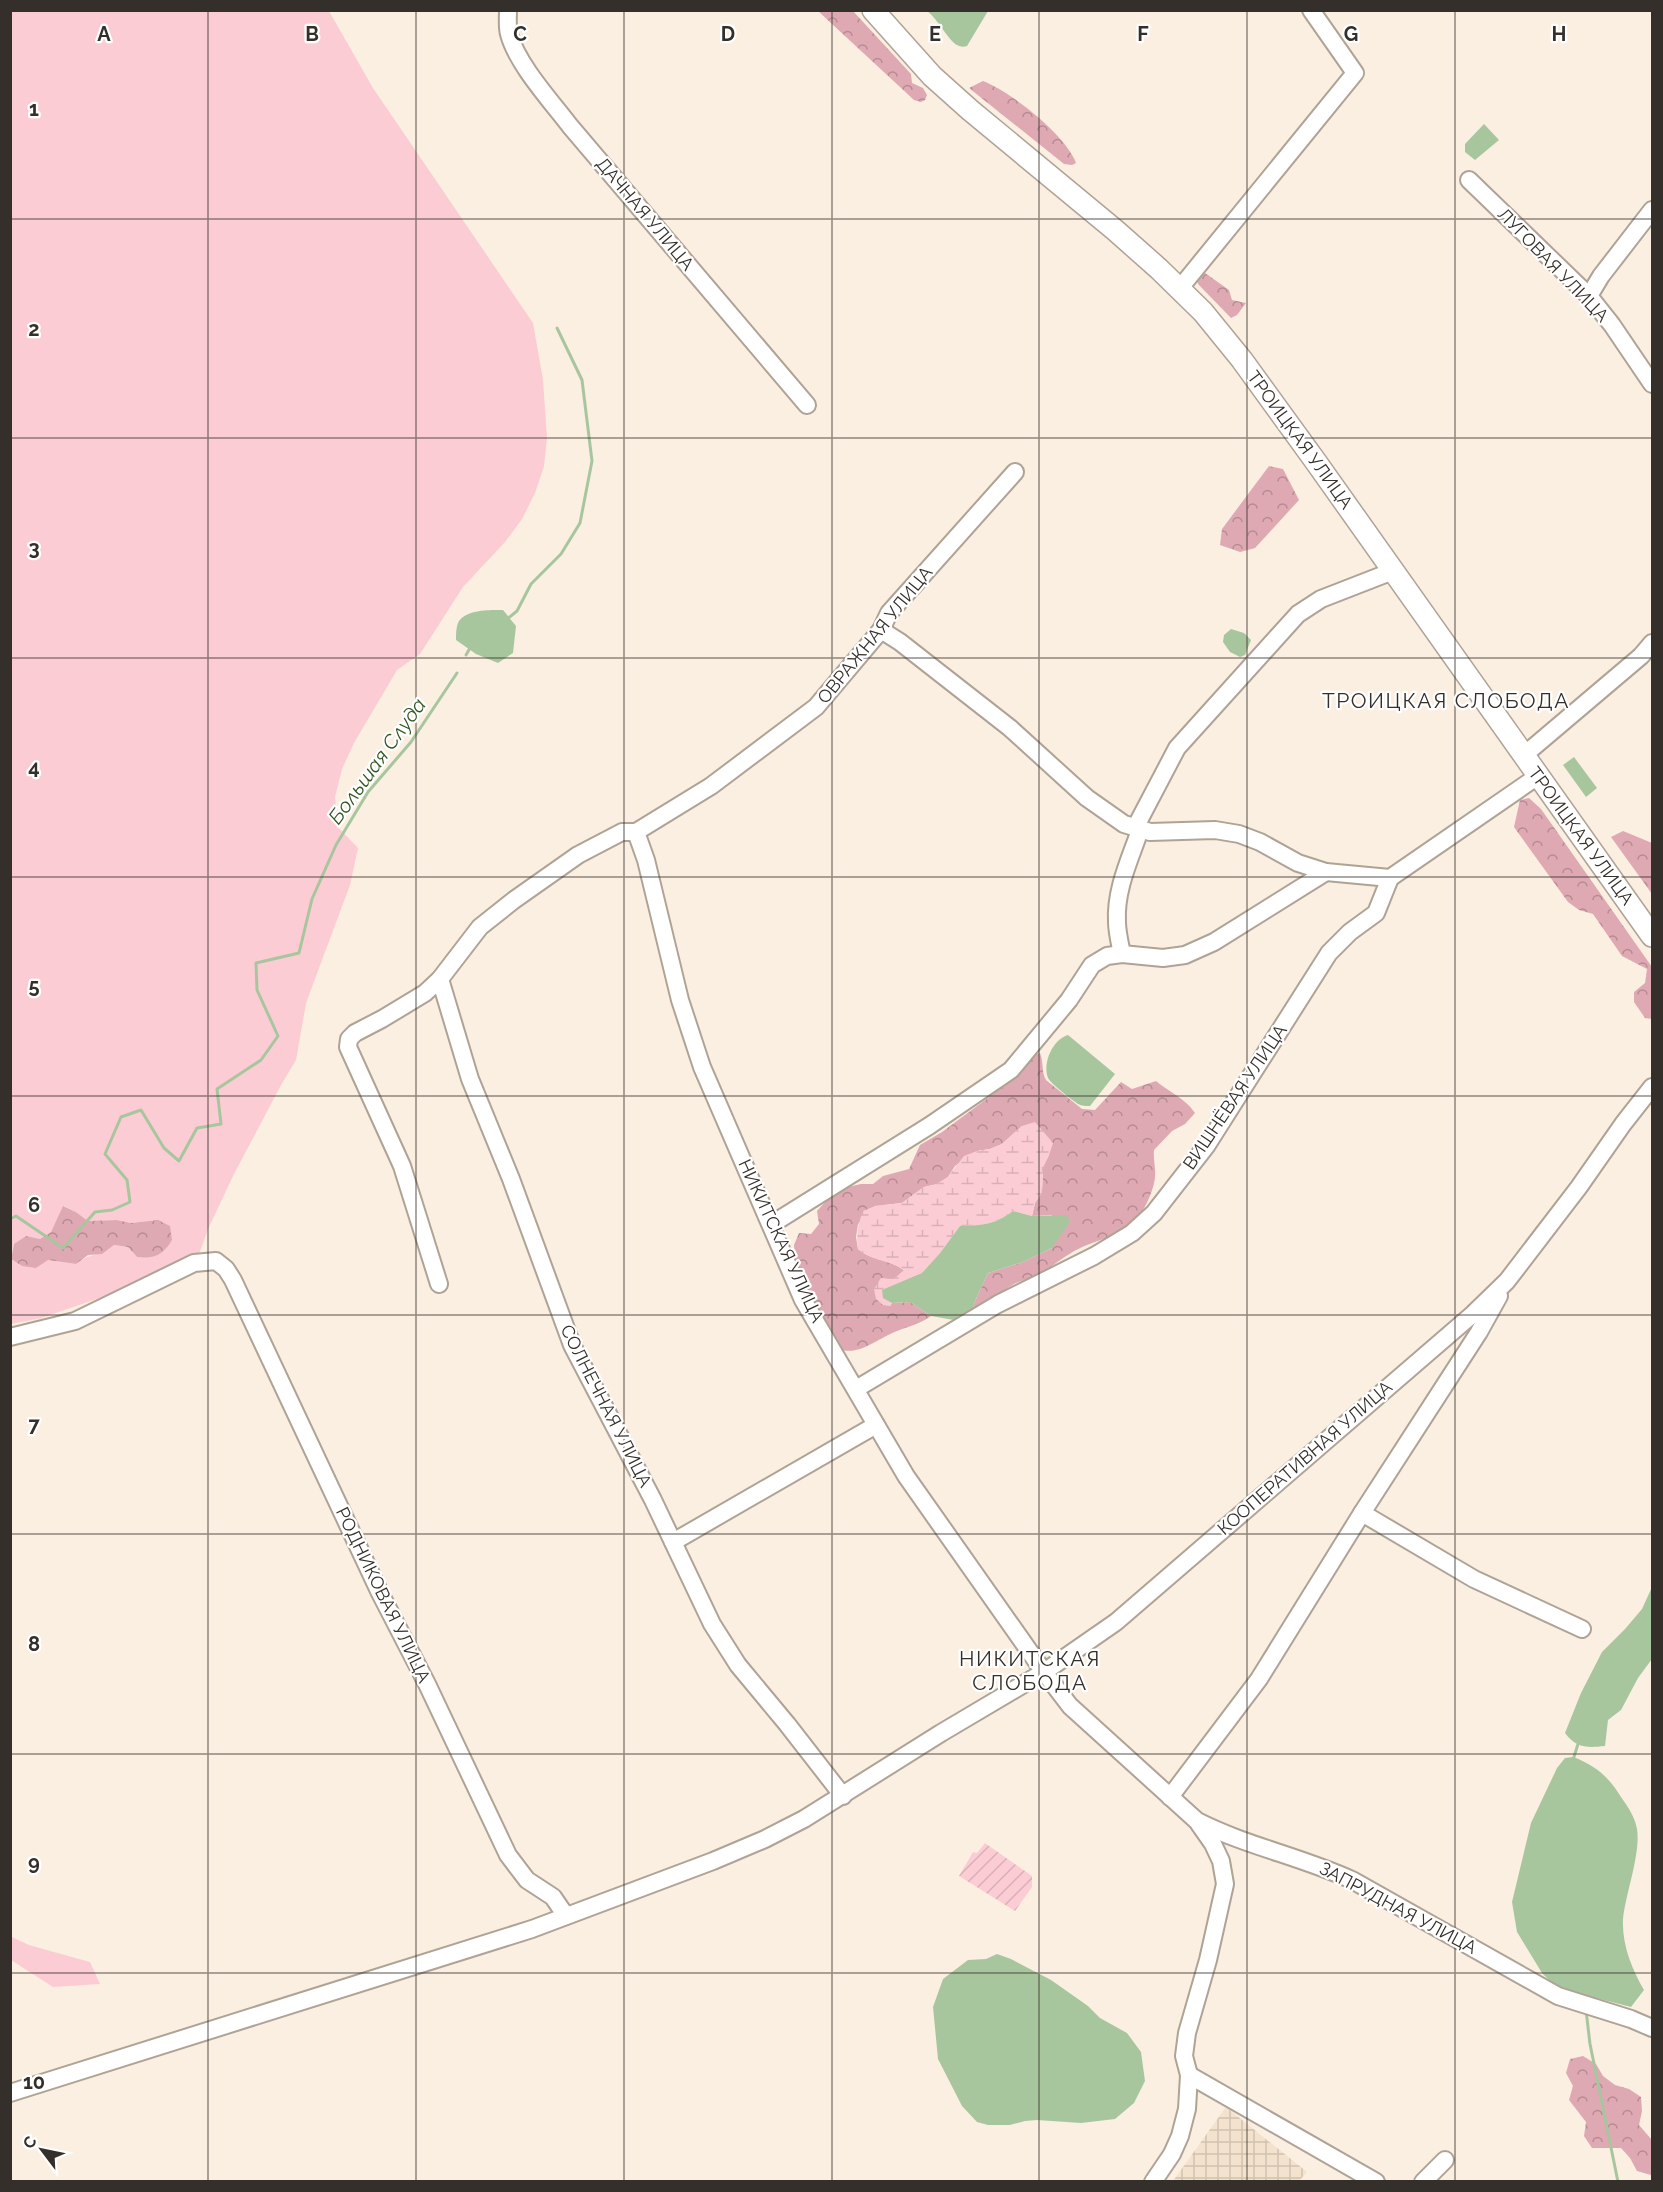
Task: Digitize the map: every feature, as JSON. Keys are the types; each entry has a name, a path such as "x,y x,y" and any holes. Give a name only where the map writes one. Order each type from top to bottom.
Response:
{"main road":[{"name":"ТРОИЦКАЯ УЛИЦА","path":"873,10 932,76 1115,230 1180,288 1203,312 1242,360 1653,936"}],"street":[{"name":"ДАЧНАЯ УЛИЦА","path":"508,10 508,32 514,47 538,84 570,126 807,405"},
{"path":"1180,288 1355,73 1311,10"},
{"name":"ЛУГОВАЯ УЛИЦА","path":"1469,180 1589,297 1619,334 1653,384"},
{"path":"1589,297 1601,276 1653,210"},
{"name":"ОВРАЖНАЯ УЛИЦА","path":"439,1284 402,1167 348,1047 349,1039 354,1033 425,993 441,979 480,927 514,900 578,855 622,832 636,832 711,786 816,707 881,630 889,613 1015,472"},
{"path":"1122,954 1117,921 1118,901 1124,875 1138,829 1177,748 1298,614 1321,599 1393,571"},
{"path":"881,630 900,642 1010,728 1086,798 1106,813 1138,829 1215,830 1239,834 1260,842 1298,863 1326,872 1390,878 1538,776"},
{"path":"1523,756 1647,662 1653,643"},
{"name":"НИКИТСКАЯ УЛИЦА","path":"636,832 646,860 680,1000 702,1066 803,1300 906,1476 1044,1672"},
{"path":"772,1224 929,1126 1011,1070 1069,1000 1092,965 1107,956 1122,954 1162,958 1185,955 1231,932 1326,872"},
{"name":"ВИШНЁВАЯ УЛИЦА","path":"856,1389 998,1304 1094,1257 1131,1233 1154,1213 1207,1145 1329,952 1350,932 1376,913 1390,878"},
{"name":"СОЛНЕЧНАЯ УЛИЦА","path":"441,979 470,1079 511,1179 572,1346 653,1500 712,1624 738,1665 843,1796"},
{"name":"КООПЕРАТИВНАЯ УЛИЦА","path":"10,2093 567,1916 765,1839 843,1796 1044,1672 1116,1622 1473,1314 1507,1281 1579,1187 1623,1124 1653,1088"},
{"name":"РОДНИКОВАЯ УЛИЦА","path":"10,1337 75,1321 194,1263 216,1261 225,1269 233,1280 380,1593 427,1684 508,1855 527,1880 554,1898 567,1916"},
{"path":"1170,1797 1259,1678 1479,1332 1507,1281"},
{"path":"673,1542 876,1425"},
{"path":"1362,1513 1474,1580 1582,1629"},
{"name":"ЗАПРУДНАЯ УЛИЦА","path":"1044,1672 1070,1706 1197,1821 1215,1830 1323,1866 1558,1996 1653,2028"},
{"path":"1153,2181 1172,2154 1180,2136 1187,2109 1189,2075 1184,2056 1187,2032 1208,1960 1225,1884 1221,1861 1214,1844 1197,1821"},
{"path":"1189,2075 1376,2181"},
{"path":"1423,2181 1445,2160"}],"shaded area":[{"path":"927,11 988,11 967,46 963,47 958,46 946,34"},
{"path":"1484,124 1499,140 1475,160 1465,152 1465,144"},
{"path":"503,610 516,626 513,653 498,663 476,654 456,640 457,625 463,617 480,611"},
{"path":"1231,629 1244,633 1251,640 1245,655 1240,657 1230,652 1223,642 1224,635"},
{"path":"1574,757 1597,788 1586,797 1563,765"},
{"path":"1068,1035 1115,1074 1090,1106 1077,1103 1048,1078 1046,1066 1050,1052 1058,1041"},
{"path":"1013,1211 1032,1216 1067,1215 1070,1222 1052,1248 1023,1262 988,1273 972,1312 954,1320 931,1316 910,1302 892,1303 883,1298 882,1290 922,1273 960,1226 988,1223"},
{"path":"1652,1587 1652,1659 1638,1678 1621,1710 1608,1720 1605,1746 1587,1747 1573,1742 1565,1733 1581,1693 1602,1652 1642,1609"},
{"path":"1573,1757 1595,1768 1606,1778 1629,1808 1637,1829 1637,1850 1624,1910 1623,1929 1629,1956 1644,1990 1631,2007 1557,1988 1542,1973 1517,1932 1512,1902 1531,1823 1557,1768 1565,1758"},
{"path":"997,1954 1051,1980 1088,2006 1100,2018 1127,2033 1141,2052 1145,2081 1134,2103 1115,2119 1081,2123 1037,2120 1010,2125 988,2125 977,2122 962,2106 938,2059 933,2007 943,1979 968,1960 986,1959"},
{"path":"1226,2107 1307,2172 1299,2181 1173,2181"}],"green space":[{"path":"11,11 329,11 373,88 533,323 543,380 547,438 544,466 535,493 522,519 505,542 463,587 420,654 397,670 354,743 342,769 335,797 338,827 358,848 350,885 306,1003 296,1060 233,1176 199,1254 117,1292 41,1318 11,1324 11,1259 22,1266 48,1260 76,1264 114,1245 128,1247 137,1257 158,1220 131,1223 117,1220 88,1221 64,1206 51,1232 40,1239 26,1237 14,1244 11,1254"},
{"path":"818,11 853,11 911,74 912,83 923,88 927,95 925,100 921,102 914,100"},
{"path":"983,81 1008,94 1036,115 1061,140 1076,163 1064,164 969,88"},
{"path":"1205,273 1229,290 1232,300 1246,303 1237,315 1231,318 1198,284 1196,276"},
{"path":"1269,466 1283,469 1299,500 1255,548 1240,552 1220,545 1222,529"},
{"path":"1529,798 1541,809 1652,967 1652,1019 1645,1018 1634,1002 1634,992 1645,983 1647,969 1622,956 1593,914 1579,910 1568,902 1514,827 1520,800"},
{"path":"1623,831 1652,843 1652,894 1611,837"},
{"path":"1040,1053 1046,1080 1082,1109 1095,1110 1121,1082 1132,1089 1156,1081 1182,1099 1195,1113 1185,1124 1172,1131 1154,1150 1154,1183 1141,1214 1126,1228 1067,1255 1040,1274 1014,1284 972,1312 988,1273 1023,1262 1052,1248 1052,1215 1032,1216 1035,1203 1042,1192 1043,1167 1049,1155 1022,1126 1002,1144 977,1151 955,1166 948,1177 937,1184 924,1187 902,1203 875,1206 858,1224 856,1237 858,1249 905,1271 894,1279 890,1306 892,1303 910,1302 931,1316 859,1349 852,1351 836,1348 796,1272 794,1245 799,1233 811,1234 819,1224 817,1211 826,1201 848,1187 873,1184 883,1176 909,1169 920,1145 942,1132 1004,1086 1030,1056"},
{"path":"1035,1122 1053,1143 1043,1167 1042,1193 1035,1203 1032,1216 1013,1211 988,1223 960,1226 922,1273 884,1298 892,1303 890,1306 883,1305 876,1299 874,1289 881,1278 894,1279 904,1270 858,1249 858,1230 863,1211 875,1206 902,1203 924,1187 937,1184 948,1177 964,1156 1002,1144 1022,1126"},
{"path":"63,1206 88,1221 117,1220 131,1223 158,1220 170,1226 172,1240 158,1255 149,1257 137,1257 128,1247 114,1245 102,1254 88,1255 76,1264 48,1260 36,1268 22,1266 11,1259 14,1244 26,1236 40,1239 51,1232"},
{"path":"985,1843 1032,1876 1032,1887 1015,1911 959,1876 973,1852 977,1853"},
{"path":"10,1936 29,1945 90,1962 100,1984 53,1987 11,1960"},
{"path":"1583,2056 1596,2064 1603,2076 1615,2085 1629,2089 1641,2097 1642,2111 1639,2125 1652,2140 1651,2175 1637,2171 1621,2148 1592,2148 1584,2136 1586,2122 1569,2100 1573,2086 1566,2073 1570,2059"}],"waterway":[{"name":"Большая Слуда","path":"506,620 517,611 531,584 561,554 580,523 592,461 582,380 557,328"},
{"name":"Большая Слуда","path":"466,655 470,648"},
{"name":"Большая Слуда","path":"10,1219 16,1216 63,1248 95,1212 112,1210 130,1202 127,1180 105,1154 121,1117 141,1110 164,1148 179,1161 197,1128 221,1124 217,1089 261,1060 278,1036 257,990 256,963 299,953 312,899 336,845 368,792 411,742 457,673"},
{"path":"1573,1760 1578,1744"},
{"path":"1586,2010 1590,2044 1618,2182"}],"district":[{"name":"ТРОИЦКАЯ СЛОБОДА","path":"1446,701"},
{"name":"НИКИТСКАЯ СЛОБОДА","path":"1030,1671"}]}
